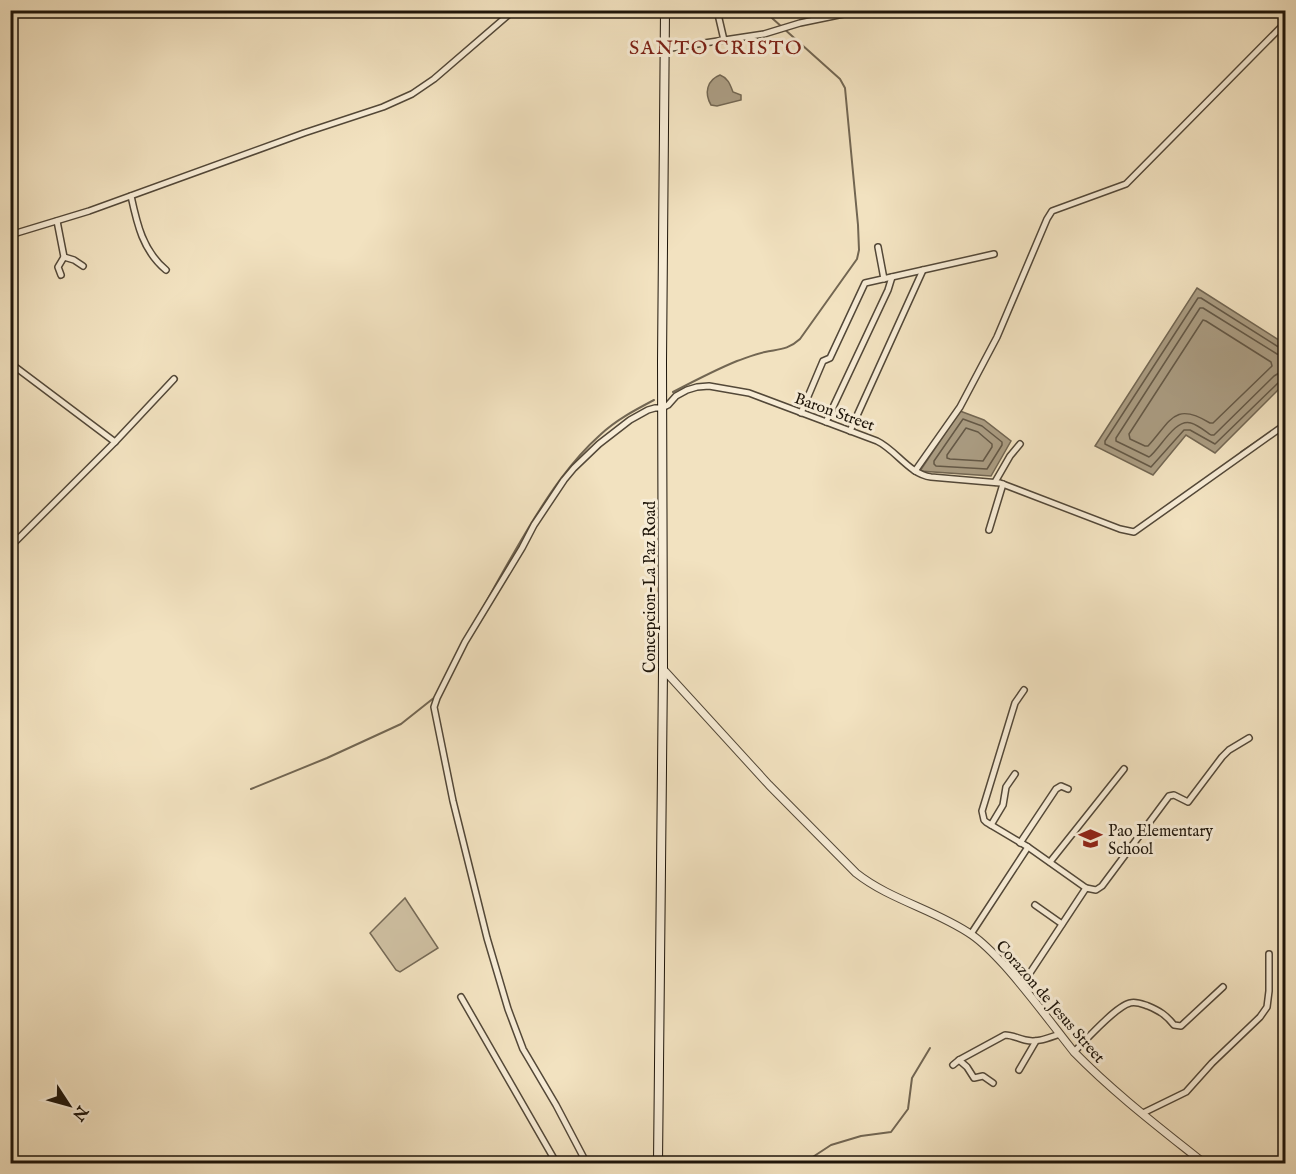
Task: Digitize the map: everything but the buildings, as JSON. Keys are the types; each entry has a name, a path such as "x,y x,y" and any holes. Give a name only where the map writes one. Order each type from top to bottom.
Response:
{"main road":[{"name":"Concepcion-La Paz Road","path":"658,1164 663,669 665,10"}],"street":[{"path":"10,236 383,107 412,94 438,75 514,10"},
{"path":"717,10 724,40"},
{"path":"665,49 764,34 787,26 863,10"},
{"path":"915,471 960,407 997,337 1052,211 1126,184 1286,22"},
{"path":"131,196 147,249 166,270"},
{"path":"57,221 64,257 58,267 60,275"},
{"path":"878,247 884,279"},
{"path":"801,413 823,361 830,358 864,283 994,254"},
{"path":"64,257 83,266"},
{"path":"850,431 923,270"},
{"path":"826,422 892,277"},
{"path":"10,363 115,442"},
{"path":"10,547 174,379"},
{"name":"Baron Street","path":"587,1164 523,1049 508,1009 487,938 453,801 434,707 465,642 534,525 573,468 630,420 648,410 662,408 687,390 709,386 749,393 882,443 915,471 926,477 1003,484 1134,532 1286,424"},
{"path":"995,482 1020,444"},
{"path":"990,530 1003,484"},
{"name":"Corazon de Jesus Street","path":"663,669 769,785 856,873 874,885 955,925 987,946 1022,985 1074,1052 1101,1079 1205,1164"},
{"path":"1024,690 1015,704 982,811 984,820 1028,847 1086,888 1096,890 1102,886 1169,796 1174,795 1188,802 1222,757 1249,738"},
{"path":"1050,862 1124,769"},
{"path":"991,825 1003,805 1006,787 1015,774"},
{"path":"1020,843 1056,789 1060,786 1068,789"},
{"path":"971,934 1028,847"},
{"path":"1022,985 1086,888"},
{"path":"1035,905 1062,924"},
{"path":"1143,1113 1186,1092 1212,1063 1260,1017 1268,999 1269,954"},
{"path":"1074,1052 1116,1011 1130,1003 1136,1002 1158,1010 1164,1013 1174,1025 1181,1026 1222,987"},
{"path":"460,997 557,1164"},
{"path":"953,1065 1005,1035 1036,1041 1060,1034"},
{"path":"1019,1070 1036,1041"},
{"path":"959,1060 974,1078 982,1076 993,1083"}],"shaded area":[{"path":"405,898 438,948 400,972 396,970 370,933"}],"water":[{"path":"720,75 727,80 733,92 741,95 741,100 717,106 711,105 707,92 708,87 712,80"},
{"path":"1197,288 1285,344 1285,383 1215,453 1186,435 1153,475 1095,446"},
{"path":"960,411 984,420 1011,441 991,476 920,471"}],"waterway":[{"path":"673,392 737,361 796,343 857,259 858,225 845,88 840,79 763,10"},
{"path":"483,608 511,557 570,467 606,430 654,400"},
{"path":"1241,452 1268,434"},
{"path":"251,789 401,724 435,697"},
{"path":"802,1164 831,1145 861,1136 891,1132 908,1109 912,1078 930,1048"}],"place":[{"name":"Pao Elementary School","path":"1090,839"}],"district":[{"name":"SANTO CRISTO","path":"716,47"}]}
